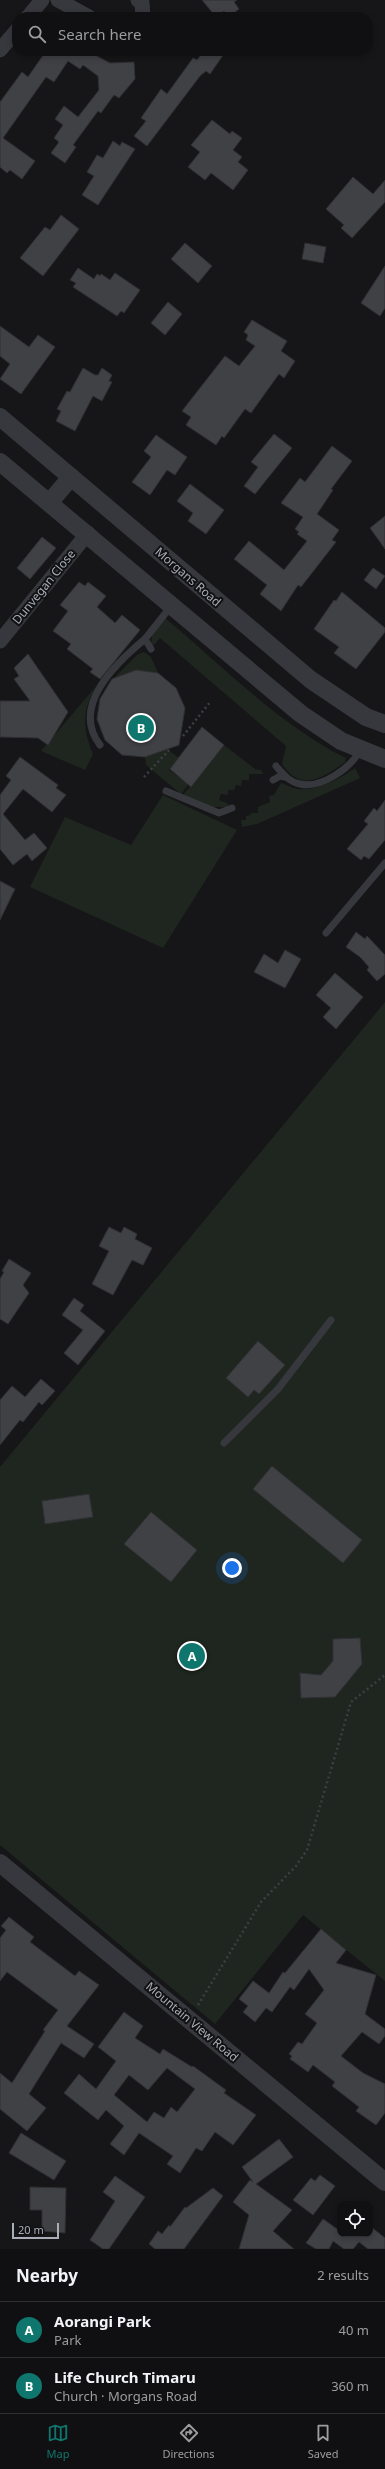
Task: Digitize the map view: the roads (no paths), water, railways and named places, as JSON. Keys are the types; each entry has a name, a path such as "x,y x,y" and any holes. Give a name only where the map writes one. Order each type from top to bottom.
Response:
{"street":[{"path":"32,12 42,0"},
{"path":"58,0 80,12"},
{"path":"138,0 142,3 143,12"},
{"path":"0,50 12,36"},
{"name":"Morgans Road","path":"0,418 311,680 366,717 385,724"},
{"path":"0,462 88,533 301,714 341,741 385,759"},
{"path":"50,502 71,477"},
{"name":"Dunvegan Close","path":"0,641 88,533"},
{"name":"Mountain View Road","path":"1,1866 188,2018 385,2182"}],"lane":[{"path":"100,745 94,735 90,720 94,698 118,664 145,639 172,605"},
{"path":"145,639 151,649"},
{"path":"273,780 280,776 301,785 318,783 349,765 360,750"},
{"path":"276,766 285,777"},
{"path":"166,791 219,812 232,808"},
{"path":"326,933 385,863"},
{"path":"224,1443 278,1389 331,1320"}],"place":[{"name":"Life Church Timaru","path":"141,728"},
{"name":"Aorangi Park","path":"192,1656"}]}
